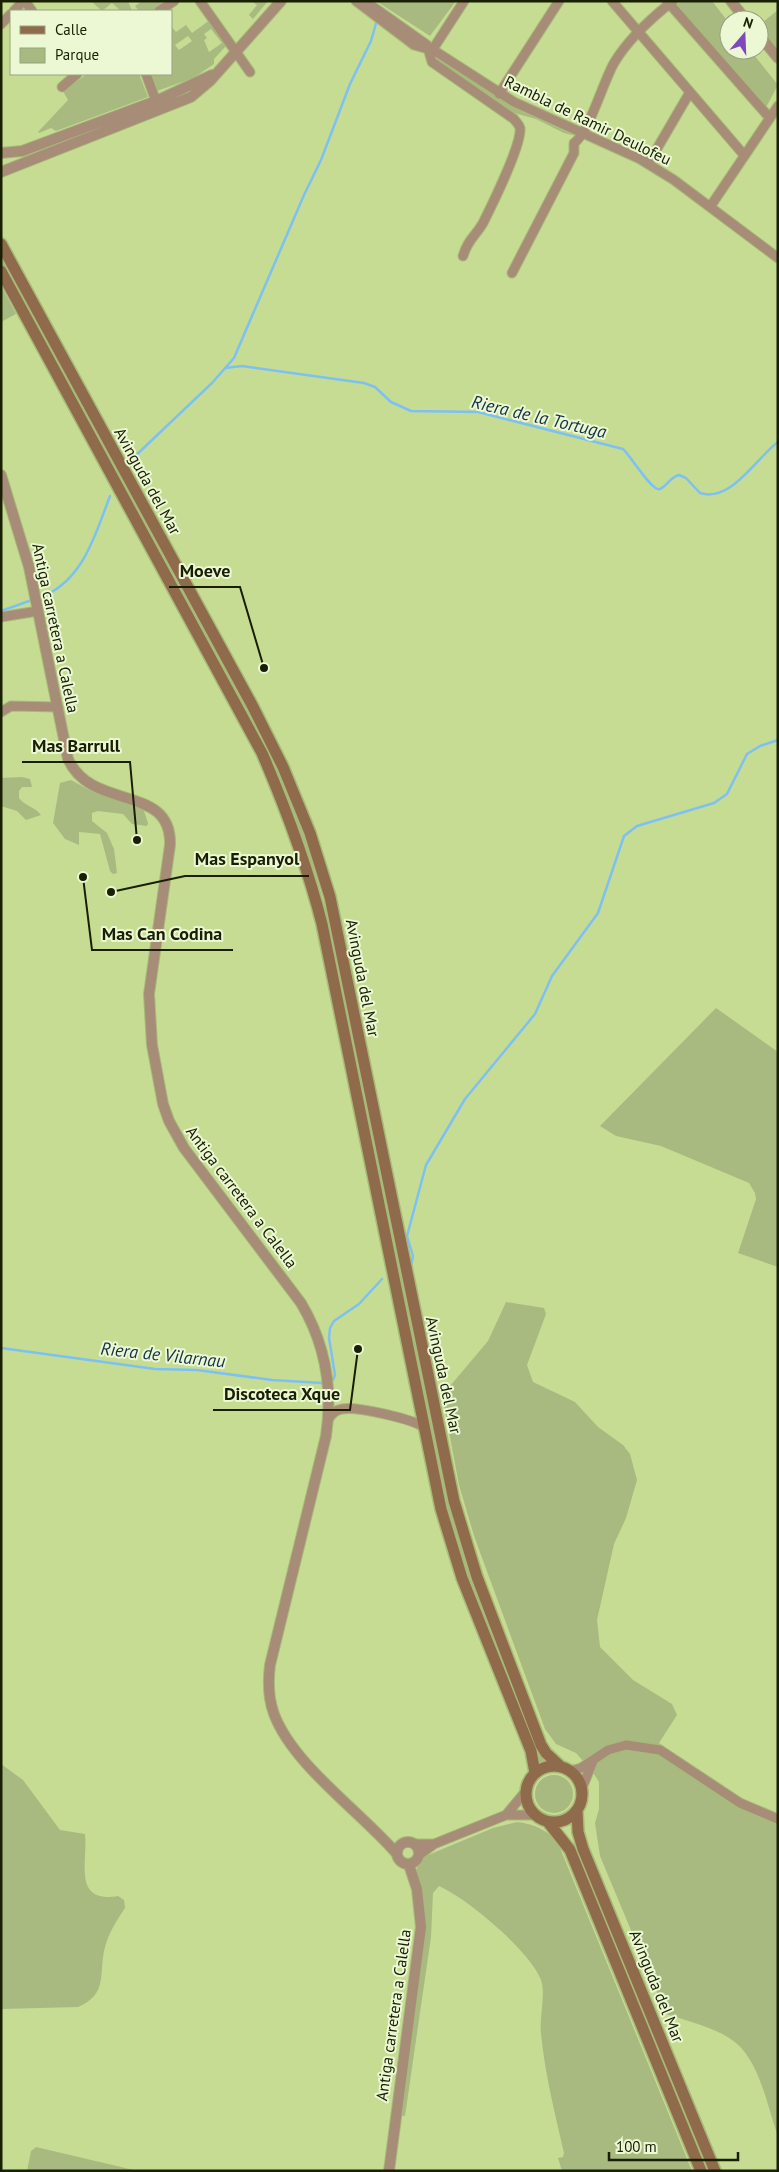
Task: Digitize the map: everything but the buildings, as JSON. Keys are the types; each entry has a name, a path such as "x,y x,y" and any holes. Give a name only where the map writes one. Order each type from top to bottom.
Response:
{"main road":[{"name":"Avinguda del Mar","path":"1,244 252,705 283,767 310,833 340,940 391,1200 454,1501 477,1577 541,1745 546,1753 565,1768"},
{"name":"Avinguda del Mar","path":"1,272 262,753 284,805 312,885 322,924 441,1509 462,1578 531,1751 535,1773"},
{"path":"542,1768 565,1768 580,1781 583,1796 577,1811 564,1820 548,1822 535,1815 530,1808 526,1791 535,1773 542,1768"},
{"name":"Avinguda del Mar","path":"577,1811 578,1832 583,1849 714,2171"},
{"name":"Avinguda del Mar","path":"548,1822 570,1850 701,2171"}],"street":[{"path":"14,10 24,1"},
{"path":"160,10 174,1"},
{"path":"200,1 250,72"},
{"path":"1,172 191,97 202,89 281,1"},
{"name":"Rambla de Ramir Deulofeu","path":"356,1 378,15"},
{"path":"463,256 467,242 478,231 495,196 517,146 520,130 514,118 432,62 430,48 464,1"},
{"path":"499,94 560,1"},
{"path":"612,1 744,155"},
{"name":"Rambla de Ramir Deulofeu","path":"365,2 418,48 430,48 499,94 581,137 648,164 674,180 778,258"},
{"path":"512,274 575,152 574,142 581,137 602,86 614,63 638,32 670,2 769,118"},
{"path":"1,24 10,14"},
{"path":"769,48 778,58"},
{"path":"1,153 22,152 156,101 195,84 219,70"},
{"path":"62,87 76,75"},
{"path":"146,75 156,101"},
{"path":"648,164 690,92"},
{"path":"710,207 778,106"},
{"name":"Antiga carretera a Calella","path":"1,475 23,547 68,759 73,770 98,789 150,807 165,818 169,826 170,844 149,994 152,1045 163,1104 169,1121 184,1148 290,1287 308,1314 324,1355 328,1391 328,1420 324,1445 270,1665 271,1704 283,1732 291,1744 319,1776 396,1854"},
{"path":"1,617 37,609"},
{"path":"1,712 11,706 58,707"},
{"path":"328,1391 335,1401 345,1408 406,1418 424,1428"},
{"path":"406,1418 415,1412 418,1396"},
{"path":"328,1420 333,1412 345,1408"},
{"path":"565,1768 594,1761 608,1750 626,1745 660,1750 740,1803 778,1819"},
{"path":"582,1788 594,1761"},
{"path":"506,1815 526,1791"},
{"path":"434,1844 404,1843 399,1847 396,1854 399,1860 409,1865 416,1862 419,1855 434,1844 506,1815 535,1815"},
{"path":"415,1844 419,1855"},
{"name":"Antiga carretera a Calella","path":"389,2171 422,1927 417,1889 409,1865"}],"green space":[{"path":"91,1 128,1 132,10 120,10 112,3 101,10"},
{"path":"142,1 160,1 162,4 154,10 138,10 135,6"},
{"path":"251,1 268,1 253,19 249,15 257,5"},
{"path":"376,1 456,1 430,36"},
{"path":"681,1 712,1 719,10 719,58 675,6"},
{"path":"778,10 778,52 769,39 769,17"},
{"path":"210,20 226,46 214,59 214,64 193,78 157,91 150,75 172,75 172,27 176,32 186,25 192,33","holes":["211,29 222,43 209,52 204,40 207,38 204,34","188,36 192,41 179,50 175,45"]},
{"path":"433,54 523,112 576,136 564,133 536,119 507,111 435,62"},
{"path":"721,60 758,60 778,85 764,111"},
{"path":"86,75 139,75 148,97 56,131 51,128 39,133 68,100 63,91"},
{"path":"1,251 267,746 306,840 336,947 418,1359 457,1532 493,1635 545,1762 536,1766 452,1533 336,968 269,761 1,263"},
{"path":"1,286 16,314 1,322"},
{"path":"22,777 30,779 32,787 22,787 19,791 19,798 41,815 26,820 17,811 1,806 1,778"},
{"path":"71,780 91,791 143,808 148,823 147,826 132,824 123,814 98,811 92,813 92,821 107,833 114,849 117,873 113,874 110,871 100,834 79,832 79,845 65,839 53,823 60,783"},
{"path":"716,1008 778,1052 778,1267 738,1253 756,1199 749,1183 661,1146 616,1136 600,1126"},
{"path":"506,1302 544,1308 546,1314 527,1365 533,1382 575,1402 598,1427 623,1445 630,1454 637,1480 626,1518 614,1544 597,1620 600,1647 633,1680 672,1704 677,1715 659,1743 720,1788 778,1817 778,2136 760,2080 750,2059 743,2050 736,2043 717,2031 666,2014 600,1856 595,1823 599,1809 599,1782 576,1753 556,1744 545,1729 474,1536 459,1485 443,1400 445,1392 488,1341"},
{"path":"1,1764 23,1780 60,1830 85,1834 85,1878 88,1887 94,1893 103,1897 118,1896 124,1900 125,1908 111,1931 105,1947 98,1989 88,2002 78,2007 1,2009"},
{"path":"554,1775 568,1780 573,1794 568,1808 554,1813 540,1808 535,1794 540,1780"},
{"path":"517,1822 542,1829 552,1837 560,1848 692,2171 562,2171 558,2158 563,2157 564,2153 548,2079 541,2034 543,1992 541,1980 535,1968 497,1927 466,1902 439,1886 433,1893 431,1937 405,2116 397,2115 424,1939 416,1872 421,1858 493,1828"},
{"path":"36,2147 138,2171 27,2171 31,2151"}],"waterway":[{"path":"131,460 212,383 234,358 321,160 350,84 371,41 377,20"},
{"name":"Riera de la Tortuga","path":"225,368 242,366 364,383 375,387 391,402 411,411 478,412 623,449 647,480 660,489 679,475 686,478 700,493 711,494 722,491 733,485 778,442"},
{"path":"39,598 54,591 67,581 77,569 93,541 110,496"},
{"path":"1,611 32,600"},
{"path":"411,1266 413,1256 407,1236 426,1165 465,1099 535,1014 552,976 598,913 624,836 637,826 714,803 727,794 747,754 760,746 778,740"},
{"name":"Riera de Vilarnau","path":"333,1380 335,1375 329,1338 330,1328 334,1321 359,1304 382,1279"},
{"name":"Riera de Vilarnau","path":"1,1348 155,1369 197,1370 272,1380 322,1383"}],"place":[{"name":"Moeve","path":"264,668"},
{"name":"Mas Barrull","path":"137,840"},
{"name":"Mas Can Codina","path":"83,877"},
{"name":"Mas Espanyol","path":"111,892"},
{"name":"Discoteca Xque","path":"358,1349"}]}
